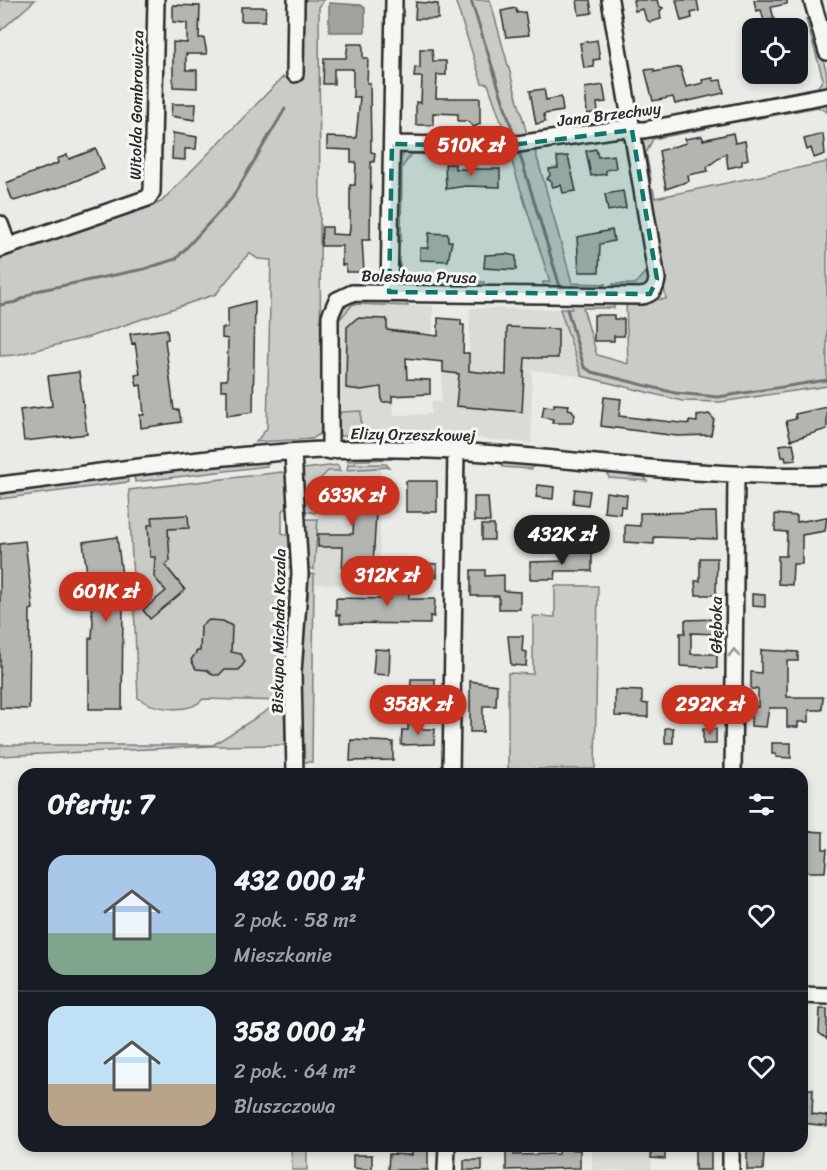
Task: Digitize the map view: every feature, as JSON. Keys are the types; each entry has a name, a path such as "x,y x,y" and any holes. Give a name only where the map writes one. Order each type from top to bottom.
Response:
{"street":[{"name":"Witolda Gombrowicza","path":"4,248 148,198 152,192 156,0"},
{"path":"295,74 296,0"},
{"path":"389,292 394,0"},
{"path":"610,0 632,130"},
{"path":"812,0 827,52"},
{"name":"Jana Brzechwy","path":"392,144 504,146 619,129 644,130 827,95"},
{"name":"Bolesława Prusa","path":"330,451 330,316 333,305 340,297 352,293 389,292 616,297 646,296 653,291 657,279 632,130"},
{"path":"0,224 4,248"},
{"name":"Elizy Orzeszkowej","path":"0,485 205,460 330,451 456,451 736,476 827,475"},
{"path":"452,768 456,451"},
{"name":"Biskupa Michała Kozala","path":"293,453 300,574 293,672 295,768"},
{"name":"Głęboka","path":"733,768 736,476"},
{"path":"808,995 827,996"},
{"path":"446,1170 447,1152"},
{"path":"731,1152 731,1170"}],"highlighted area":[{"path":"632,130 657,279 650,294 389,292 392,144 504,146"}],"shaded area":[{"path":"0,0 35,0 0,31"},
{"path":"301,0 324,0 319,7 321,433 312,439 256,442 267,428 271,260 258,259 249,253 216,294 89,337 16,355 0,356 0,258 161,202 283,77 301,77"},
{"path":"455,0 490,0 527,134 506,136 488,84 482,83"},
{"path":"329,3 361,5 365,8 365,32 329,32"},
{"path":"808,19 812,20 827,74 827,88 712,113 711,108 818,87 823,79"},
{"path":"827,101 827,112 818,107 744,121 744,115"},
{"path":"702,125 705,129 653,139 646,153 651,180 645,181 640,139 643,136"},
{"path":"435,150 439,155 412,154 402,167 401,241 397,241 398,161 406,151"},
{"path":"535,150 572,283 605,284 598,291 499,287 544,287 543,282 550,282 510,156"},
{"path":"827,162 827,386 720,402 682,401 582,376 560,309 572,309 569,300 614,303 614,308 583,308 597,355 628,364 626,301 666,299 646,191 653,189 655,198"},
{"path":"636,204 639,205 651,280 645,289 614,291 613,284 635,284 647,270"},
{"path":"400,265 400,274 409,281 484,282 485,289 406,286 398,280 397,267"},
{"path":"345,300 404,300 408,306 353,304 339,320 335,317"},
{"path":"353,304 433,306 432,347 405,358 407,386 392,387 394,415 431,414 431,402 441,402 443,361 469,363 470,308 560,309 582,376 532,370 531,443 435,434 361,436 361,411 341,412 339,320"},
{"path":"361,411 361,436 340,436 337,424 341,412"},
{"path":"348,456 392,456 392,459 348,461"},
{"path":"266,461 267,466 135,482 134,475"},
{"path":"501,462 531,464 533,467 532,469 503,467"},
{"path":"348,464 386,464 389,467 347,470"},
{"path":"338,465 340,471 328,471 316,483 315,513 300,510 303,469"},
{"path":"381,468 379,585 314,584 318,513 315,513 315,484 328,471"},
{"path":"282,472 291,479 292,505 282,511 282,533 291,537 292,567 282,569 282,578 293,580 293,613 283,617 285,745 0,756 0,745 213,745 282,701 203,699 189,707 171,709 153,705 138,698 129,490"},
{"path":"611,473 643,475 647,481 609,478 608,475"},
{"path":"127,475 128,482 0,499 0,491"},
{"path":"302,519 318,519 314,570 307,567"},
{"path":"310,574 314,574 312,762 297,762 296,674 308,595 307,579"},
{"path":"555,586 598,586 595,768 508,768 508,673 533,674 533,616 555,617"},
{"path":"291,1152 307,1152 307,1170 292,1170"},
{"path":"592,1152 652,1152 651,1170 592,1170"}],"building":[{"path":"577,0 590,0 592,13 579,15"},
{"path":"633,0 657,0 659,6 663,8 660,11 661,19 650,22 646,19 643,9 635,11"},
{"path":"676,0 697,0 699,11 691,13 692,18 681,21"},
{"path":"754,0 787,0 787,4 771,7 774,18 763,18 761,10 756,11"},
{"path":"416,2 438,4 438,19 415,19"},
{"path":"173,5 200,6 199,38 204,38 207,54 186,54 186,70 197,70 197,88 173,87 173,42 187,43 187,23 173,22"},
{"path":"241,7 266,7 265,21 241,21"},
{"path":"516,8 517,13 525,12 529,35 506,37 501,11"},
{"path":"597,40 600,59 593,60 594,67 584,68 580,43"},
{"path":"348,44 363,44 363,58 368,58 371,152 375,153 374,162 371,162 370,240 362,240 364,272 346,272 346,265 342,265 342,246 321,246 322,227 332,227 332,234 349,235 350,185 355,185 356,162 351,162 351,150 327,149 327,137 356,138 360,97 353,97 353,69 334,69 334,84 323,84 324,58 346,58"},
{"path":"420,49 432,49 433,61 446,61 446,75 437,75 436,98 480,98 480,124 474,127 467,121 458,121 458,114 433,113 433,125 416,125 416,102 421,103 422,77 414,77 415,67 420,68"},
{"path":"680,67 686,87 713,78 713,81 721,80 724,93 675,104 673,97 653,101 645,70 654,69 654,72"},
{"path":"603,85 606,102 597,103 598,112 587,114 585,88"},
{"path":"544,89 546,100 561,97 563,111 544,114 545,122 536,124 530,91"},
{"path":"172,104 196,104 195,120 171,116"},
{"path":"173,133 197,137 196,149 185,149 185,160 172,159"},
{"path":"733,133 735,143 745,141 748,159 742,161 742,165 728,168 726,153 707,167 708,171 688,175 689,181 666,189 659,151 686,143 685,139 702,136 703,140"},
{"path":"823,134 825,154 814,158 811,148 807,150 804,139"},
{"path":"96,149 104,169 63,186 14,201 12,199 6,183 58,163 57,159 67,155 69,159"},
{"path":"596,149 598,157 614,155 616,168 606,170 606,174 591,176 586,151"},
{"path":"568,156 576,191 563,193 561,185 552,187 552,182 547,179 550,175 549,169 558,168 557,157"},
{"path":"445,164 455,164 455,169 500,169 500,187 466,186 446,189"},
{"path":"623,191 626,208 608,211 605,194"},
{"path":"612,230 614,241 600,244 599,272 579,272 577,237"},
{"path":"429,233 448,234 448,241 452,241 448,261 420,260 420,248 428,248"},
{"path":"485,255 516,256 516,270 484,268"},
{"path":"255,301 253,412 227,416 227,390 221,390 221,380 227,380 228,339 222,338 222,328 228,328 228,308"},
{"path":"594,315 614,315 614,319 624,319 624,336 614,336 614,341 594,341"},
{"path":"357,318 387,319 387,330 438,336 438,318 461,320 461,325 464,325 463,353 469,353 469,371 506,375 507,327 558,329 558,358 525,358 522,412 456,406 459,374 443,372 443,362 406,358 407,379 430,380 430,394 392,396 392,402 382,402 381,387 361,390 346,388 347,327"},
{"path":"167,329 168,339 165,340 174,410 179,410 181,422 141,428 140,415 144,415 141,385 137,386 135,375 140,374 135,343 132,344 130,334"},
{"path":"79,372 87,434 24,441 20,410 52,406 48,376"},
{"path":"604,397 621,399 619,416 689,424 689,421 697,422 697,416 709,414 714,419 711,435 677,436 601,426"},
{"path":"554,404 569,405 568,409 572,410 575,415 572,423 552,423 553,419 542,417 544,406 554,407"},
{"path":"827,407 827,429 791,440 786,421 796,419 795,414"},
{"path":"793,443 796,460 786,461 785,457 782,457 780,445"},
{"path":"367,478 367,510 376,513 372,581 361,581 361,577 342,576 343,547 318,547 318,534 353,534 354,509 322,509 322,489 332,489 332,479"},
{"path":"406,481 437,481 437,512 406,512"},
{"path":"538,485 554,487 553,499 536,497"},
{"path":"575,489 590,491 588,505 573,503"},
{"path":"606,492 627,495 626,507 621,506 620,514 604,512"},
{"path":"474,497 488,497 490,522 474,521"},
{"path":"716,512 717,539 654,537 654,544 625,542 625,525 640,526 640,513"},
{"path":"775,514 797,516 797,522 827,517 825,531 802,535 802,564 793,564 792,585 778,584 778,556 786,556 787,532 775,531"},
{"path":"188,515 189,528 168,529 170,561 165,565 185,590 150,619 143,610 166,591 154,577 155,557 150,557 148,525 153,524 152,517"},
{"path":"565,517 574,517 574,522 594,522 593,532 551,530 551,539 536,539 537,522 565,522"},
{"path":"482,525 494,525 494,540 482,540"},
{"path":"117,537 126,606 123,607 122,709 89,709 89,638 92,638 93,621 83,542"},
{"path":"25,541 33,609 30,610 29,709 0,708 0,544"},
{"path":"566,551 592,552 592,571 556,571 555,579 530,579 530,562 566,561"},
{"path":"700,558 717,558 716,595 696,595 695,581 700,581"},
{"path":"422,563 437,564 437,577 422,577"},
{"path":"471,570 485,570 485,576 504,575 504,591 520,592 520,609 499,609 499,596 471,596"},
{"path":"390,576 409,576 409,599 435,599 434,617 430,616 430,624 340,623 340,615 336,615 336,598 390,599"},
{"path":"752,594 765,595 765,607 752,606"},
{"path":"718,619 717,634 691,633 691,654 717,654 717,668 680,666 680,633 685,633 685,620"},
{"path":"209,620 223,621 232,626 231,652 241,654 245,662 239,670 224,670 219,675 213,675 207,670 196,669 191,660 197,651 200,651 201,626"},
{"path":"508,636 523,636 522,651 527,652 526,666 511,665"},
{"path":"375,649 390,650 389,675 373,674"},
{"path":"761,650 798,652 798,661 787,661 787,697 823,697 822,710 809,710 809,722 798,722 798,727 787,727 787,708 769,708 766,727 751,726 751,707 758,707 758,689 751,689 751,672 761,673"},
{"path":"411,679 435,679 435,697 410,697"},
{"path":"470,681 497,685 496,706 483,706 483,732 470,732"},
{"path":"615,690 642,691 642,703 648,704 648,717 615,716"},
{"path":"675,690 696,690 695,700 675,699"},
{"path":"408,723 421,724 421,729 435,729 434,744 401,745 402,730 408,730"},
{"path":"665,728 673,728 673,743 665,743"},
{"path":"703,729 716,729 716,744 703,744"},
{"path":"351,740 393,742 393,760 350,761"},
{"path":"772,743 791,743 791,758 776,757 776,754 772,754"},
{"path":"808,831 823,832 823,849 827,849 825,872 808,872"},
{"path":"820,1009 827,1009 827,1039 819,1033"},
{"path":"808,1089 813,1089 812,1114 827,1116 827,1126 808,1124"},
{"path":"412,1152 428,1152 428,1170 388,1170 389,1154 412,1155"},
{"path":"506,1152 514,1152 514,1155 580,1152 580,1168 506,1170"},
{"path":"652,1152 665,1152 665,1159 651,1158"},
{"path":"695,1152 711,1152 711,1170 695,1170"},
{"path":"747,1152 764,1152 763,1170 747,1170"},
{"path":"353,1155 372,1155 372,1170 353,1168"},
{"path":"464,1160 482,1160 482,1170 464,1170"}],"waterway":[{"path":"471,0 512,129"},
{"path":"0,305 16,302 36,291 144,269 176,259 232,198 285,109"},
{"path":"520,155 561,290"},
{"path":"567,309 584,367 592,372 675,393 718,397 827,380"}]}
